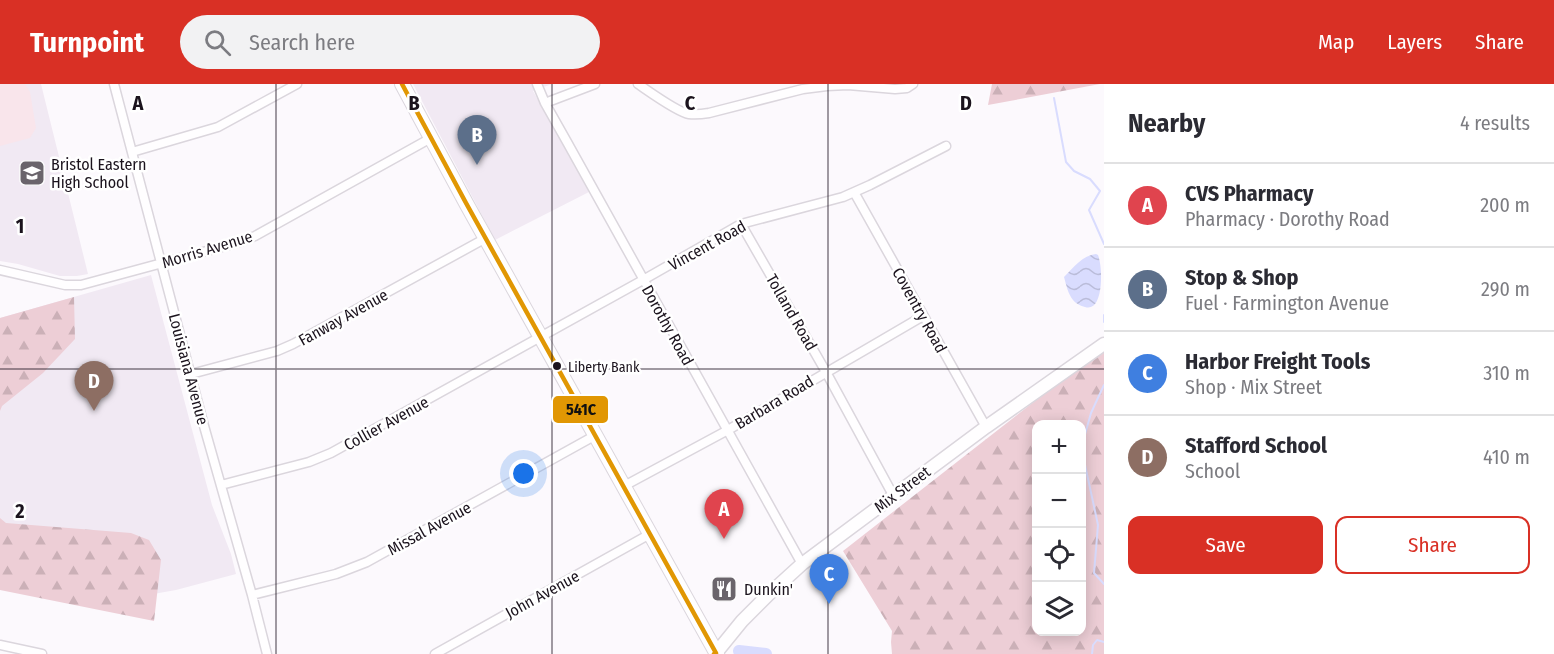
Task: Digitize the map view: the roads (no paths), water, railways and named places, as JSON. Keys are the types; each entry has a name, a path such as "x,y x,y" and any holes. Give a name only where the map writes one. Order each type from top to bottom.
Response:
{"highway":[{"path":"402,84 716,653"}],"main road":[{"name":"Mix Street","path":"716,653 742,621 802,564 986,427 1104,344"}],"street":[{"name":"Louisiana Avenue","path":"114,84 267,654"},
{"path":"132,152 218,127 297,84"},
{"name":"Dorothy Road","path":"537,84 544,103 802,564"},
{"path":"544,103 595,84"},
{"path":"638,84 686,114 709,113 803,89 848,85 895,89 907,88 913,84"},
{"name":"Morris Avenue","path":"0,270 65,285 81,285 240,242 255,236 430,138"},
{"name":"Vincent Road","path":"541,337 741,224 843,197 946,146"},
{"name":"Coventry Road","path":"854,192 986,427"},
{"name":"Tolland Road","path":"741,224 893,495"},
{"name":"Fanway Avenue","path":"190,374 276,351 293,344 486,238"},
{"name":"Barbara Road","path":"624,486 728,430 923,316"},
{"name":"Collier Avenue","path":"221,485 309,462 331,453 541,337"},
{"name":"Missal Avenue","path":"252,595 336,574 367,562 596,435"},
{"name":"John Avenue","path":"435,654 650,534"},
{"path":"0,645 42,654"}],"water":[{"path":"1096,254 1101,269 1099,296 1091,307 1085,307 1071,298 1064,277 1083,259"}],"waterway":[{"path":"1054,98 1066,162 1074,171 1090,179 1100,191 1089,210 1104,244"},
{"path":"1104,315 1104,322"},
{"path":"1086,431 1091,413 1104,385"},
{"path":"1086,470 1098,525 1094,573 1104,584"},
{"path":"1092,654 1093,645 1097,640 1104,642"},
{"path":"739,651 766,654"}],"place":[{"name":"Stop & Shop","path":"477,165"},
{"name":"Bristol Eastern High School","path":"32,173"},
{"name":"Liberty Bank","path":"557,366"},
{"name":"Stafford School","path":"94,411"},
{"name":"CVS Pharmacy","path":"724,539"},
{"name":"Dunkin'","path":"724,589"},
{"name":"Harbor Freight Tools","path":"829,604"}]}
